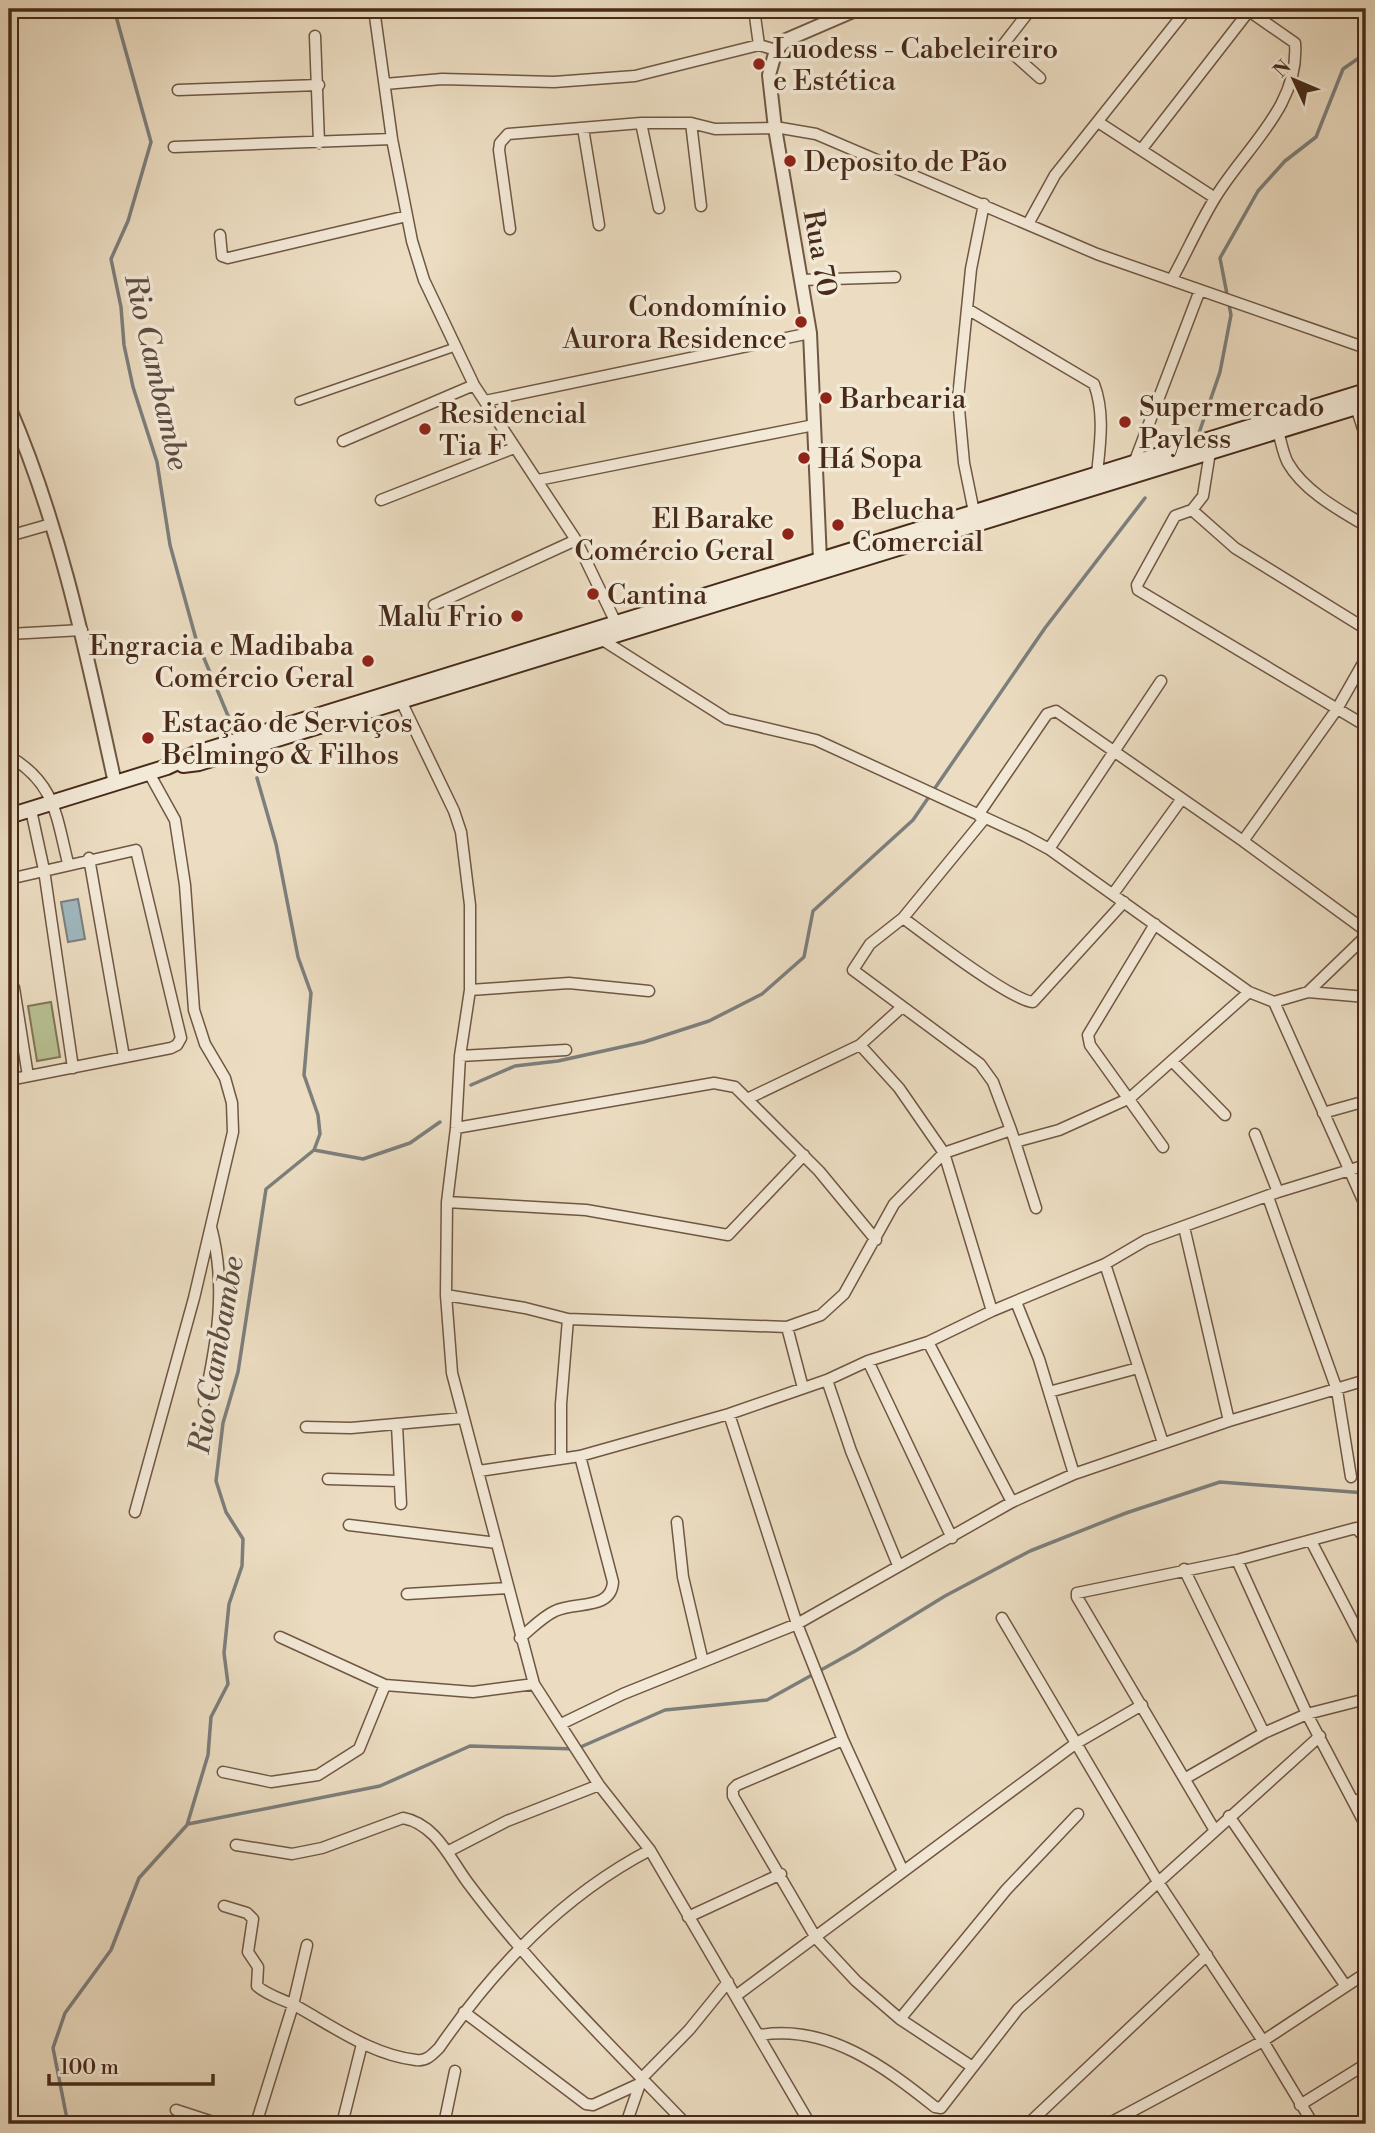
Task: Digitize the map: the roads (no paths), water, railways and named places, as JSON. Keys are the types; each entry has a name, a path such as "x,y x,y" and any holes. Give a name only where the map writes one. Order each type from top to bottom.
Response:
{"main road":[{"path":"9,816 283,732 616,623 1366,391"},
{"path":"283,732 401,701 1361,405"}],"street":[{"path":"374,9 391,139 424,280 474,385 576,540 616,623"},
{"path":"754,9 759,45"},
{"path":"385,84 442,79 554,82 635,76 759,45 776,50 796,34 858,9"},
{"path":"1031,9 1003,44 1040,78"},
{"path":"1028,224 1055,175 1187,9"},
{"path":"1141,150 1247,10 1295,43 1297,67 1290,90 1214,198 1172,279"},
{"path":"315,36 320,143"},
{"name":"Rua 70","path":"776,50 769,75 775,128 810,332 820,560"},
{"path":"178,90 319,85"},
{"path":"641,122 659,208"},
{"path":"510,229 499,150 502,138 508,134 641,122 691,123 715,129 775,128 816,134 1097,254 1366,348"},
{"path":"1098,122 1214,198"},
{"path":"691,123 701,206"},
{"path":"583,128 599,225"},
{"path":"174,147 391,139"},
{"path":"974,512 964,463 958,398 969,310 971,269 984,204"},
{"path":"219,235 222,256 228,258 407,216"},
{"path":"801,280 895,277"},
{"path":"1134,463 1200,290"},
{"path":"969,310 1094,384 1100,398 1101,435 1097,474"},
{"path":"485,401 810,332"},
{"path":"299,401 455,347"},
{"path":"343,441 474,385"},
{"path":"1361,405 1366,438"},
{"path":"9,407 13,427 51,524 82,630 115,783"},
{"path":"538,480 814,425"},
{"path":"1278,431 1287,461 1295,472 1333,506 1366,526"},
{"path":"381,500 514,448"},
{"path":"1210,452 1203,496 1192,510 1175,516 1137,585 1138,590 1366,726"},
{"path":"1192,510 1235,548 1366,629"},
{"path":"9,536 51,524"},
{"path":"433,605 576,540"},
{"path":"9,634 82,630"},
{"path":"601,639 727,719 816,740 1049,849 1249,992 1274,1002 1308,992 1366,997"},
{"path":"1243,841 1337,709 1366,657"},
{"path":"1049,849 1161,681"},
{"path":"401,701 461,832 470,905 470,990 460,1056 456,1128 447,1202 446,1295 452,1373 520,1638 534,1684 599,1785 650,1850 810,2124"},
{"path":"1036,1208 993,1082 980,1064 853,970 880,933 903,918 981,817 1051,711 1056,711 1243,841 1366,931"},
{"path":"9,756 38,777 53,803 68,863"},
{"path":"135,1512 194,1298 230,1153 232,1104 225,1078 198,1028 180,844 170,806 149,773"},
{"path":"1113,894 1181,800"},
{"path":"31,810 44,870 73,1068"},
{"path":"9,878 89,858 136,850 181,1029 177,1045 9,1080"},
{"path":"89,858 124,1057"},
{"path":"903,918 1021,999 1033,1002 1124,902"},
{"path":"1155,924 1088,1035 1090,1045 1163,1147"},
{"path":"1308,992 1366,936"},
{"path":"9,981 13,988 28,1076"},
{"path":"470,990 569,983 649,991"},
{"path":"1015,1142 1059,1130 1130,1098 1249,992"},
{"path":"1274,1002 1366,1207"},
{"path":"747,1099 860,1045 902,1007"},
{"path":"860,1045 899,1088 944,1153 992,1311"},
{"path":"460,1056 566,1051"},
{"path":"1173,1062 1225,1115"},
{"path":"456,1128 715,1083 735,1087 804,1155 876,1240"},
{"path":"1323,1113 1366,1101"},
{"path":"446,1295 525,1308 568,1319 787,1327 821,1315 844,1294 894,1204 944,1153 1011,1130"},
{"path":"1255,1134 1337,1390 1351,1477"},
{"path":"447,1202 586,1210 729,1235 804,1155"},
{"path":"479,1471 580,1456 729,1414 827,1380 868,1361 928,1342 992,1311 1105,1264 1146,1240 1273,1194 1366,1165"},
{"path":"204,1402 219,1334 220,1297 216,1245 210,1225"},
{"path":"1184,1227 1229,1421"},
{"path":"1105,1264 1163,1443"},
{"path":"1016,1302 1049,1392 1074,1474"},
{"path":"561,1459 561,1404 568,1319"},
{"path":"787,1327 803,1388"},
{"path":"928,1342 1012,1502"},
{"path":"868,1361 952,1538"},
{"path":"1049,1392 1138,1368"},
{"path":"827,1380 850,1451 898,1565"},
{"path":"561,1724 623,1694 797,1624 1012,1502 1074,1474 1229,1421 1366,1380"},
{"path":"729,1414 797,1624 843,1740 903,1871"},
{"path":"306,1427 397,1425 463,1418"},
{"path":"397,1425 401,1504"},
{"path":"520,1638 558,1609 605,1600 612,1591 613,1582 580,1456"},
{"path":"328,1479 399,1481"},
{"path":"677,1522 683,1577 703,1662"},
{"path":"349,1525 497,1543"},
{"path":"1214,1829 1077,1593 1237,1560 1356,1528 1366,1539"},
{"path":"1311,1541 1366,1647"},
{"path":"1237,1560 1307,1714 1366,1826"},
{"path":"1184,1569 1264,1733"},
{"path":"407,1594 508,1588"},
{"path":"1002,1618 1158,1882 1262,2041 1310,2121 1297,2124"},
{"path":"280,1637 385,1685 472,1692 534,1684"},
{"path":"223,1772 271,1783 318,1775 359,1749 385,1685"},
{"path":"1186,1778 1264,1733 1307,1714 1366,1699"},
{"path":"737,1995 1075,1744 1142,1705"},
{"path":"760,2035 785,2031 860,2052 885,2067 935,2107 946,2105 971,2066 1018,2008 1320,1736"},
{"path":"843,1740 733,1789 733,1796 816,1938 856,1981 900,2019 971,2066"},
{"path":"447,1852 507,1821 599,1785"},
{"path":"1354,1802 1366,1796"},
{"path":"900,2019 1006,1890 1078,1814"},
{"path":"1229,1816 1345,1985"},
{"path":"236,1845 292,1854 322,1848 403,1818 416,1821 428,1829 447,1852 519,1947 640,2081 686,2124"},
{"path":"224,1906 247,1913 253,1919 254,1927 247,1943 248,1952 258,1967 257,1986 362,2044 418,2061 430,2057 439,2048 464,2012 519,1947 617,1868 650,1850"},
{"path":"688,1917 781,1874"},
{"path":"256,2124 293,2005 307,1945"},
{"path":"1028,2124 1207,1955"},
{"path":"1108,2124 1262,2041 1366,1973"},
{"path":"464,2012 586,2104 593,2105 640,2081 689,2030 728,1982"},
{"path":"342,2124 362,2044"},
{"path":"1300,2105 1366,2064"},
{"path":"444,2124 455,2071"},
{"path":"626,2124 640,2081"},
{"path":"176,2110 219,2124"}],"water":[{"path":"78,899 85,939 68,942 61,902"}],"waterway":[{"name":"Rio Cambambe","path":"114,9 151,142 128,221 111,259 121,307 124,345 133,387 157,462 170,545 196,639 236,735"},
{"path":"1199,433 1220,372 1231,315 1220,258 1258,191 1285,161 1316,137 1343,69 1366,53"},
{"path":"471,1085 515,1066 558,1061 644,1042 709,1021 762,994 804,957 813,911 913,820 1045,628 1145,498"},
{"name":"Rio Cambambe","path":"68,2124 53,2048 65,2013 111,1950 139,1878 187,1825 208,1755 211,1717 228,1684 224,1653 229,1604 242,1566 243,1539 226,1512 216,1481 223,1423 238,1372 266,1189 314,1150 320,1134 318,1115 304,1075 311,993 298,957 276,844 257,778"},
{"path":"314,1150 363,1159 410,1143 440,1122"},
{"path":"188,1824 380,1786 470,1746 576,1749 665,1710 767,1700 857,1650 945,1596 1030,1551 1126,1513 1220,1482 1366,1493"}],"place":[{"name":"Luodess - Cabeleireiro e Estética","path":"759,64"},
{"name":"Deposito de Pão","path":"790,161"},
{"name":"Condomínio Aurora Residence","path":"801,322"},
{"name":"Barbearia","path":"826,398"},
{"name":"Supermercado Payless","path":"1125,422"},
{"name":"Residencial Tia F","path":"425,429"},
{"name":"Há Sopa","path":"804,458"},
{"name":"Belucha Comercial","path":"838,525"},
{"name":"El Barake Comércio Geral","path":"788,534"},
{"name":"Cantina","path":"593,594"},
{"name":"Malu Frio","path":"517,616"},
{"name":"Engracia e Madibaba Comércio Geral","path":"368,661"},
{"name":"Estação de Serviços Belmingo & Filhos","path":"148,738"}]}
